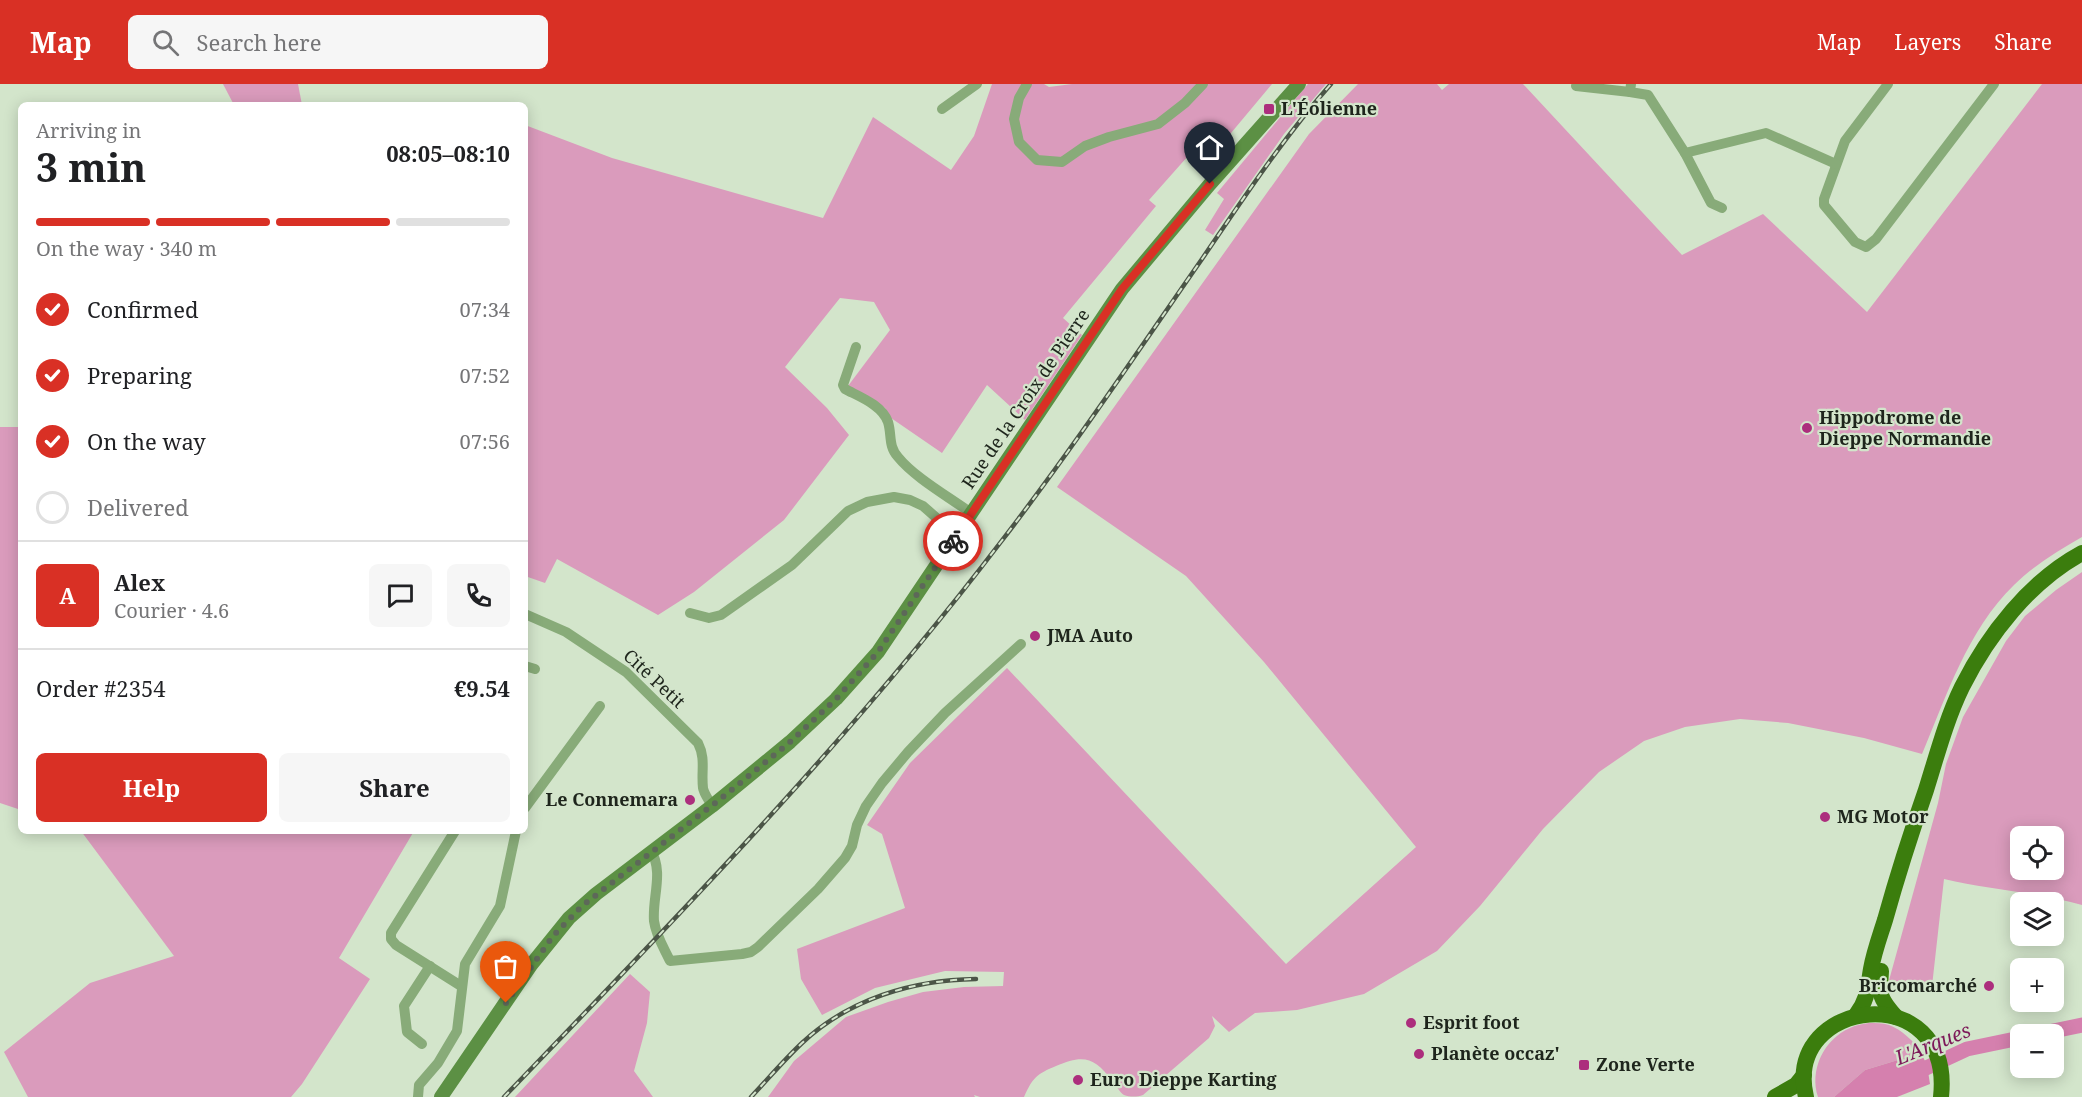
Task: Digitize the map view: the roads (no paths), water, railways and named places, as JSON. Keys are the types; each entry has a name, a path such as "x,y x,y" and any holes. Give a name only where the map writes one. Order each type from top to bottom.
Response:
{"main road":[{"name":"Rue de la Croix de Pierre","path":"441,1097 553,936 596,894 712,806 790,742 843,692 878,652 1122,289 1210,184 1299,84"},
{"path":"1856,1015 1863,1006 1869,990 1871,969 1878,943 1935,759 1963,686 1982,654 2018,606 2043,580 2082,553"},
{"path":"1896,1017 1884,1006 1880,991 1881,972 1916,844 1928,782"},
{"path":"1806,1097 1804,1075 1809,1052 1817,1041 1834,1025 1856,1015 1871,1013 1896,1017 1910,1023 1929,1043 1941,1065 1942,1089"},
{"path":"1775,1097 1796,1085 1804,1075"}],"street":[{"path":"942,110 977,84"},
{"path":"1028,84 1019,98 1014,119 1019,142 1037,160 1062,162 1085,146 1108,137 1158,124 1185,103 1203,84"},
{"path":"1888,84 1845,141 1824,199 1824,205 1855,242 1866,247 1870,246 1995,84"},
{"path":"1576,86 1631,88 1648,95 1685,153 1711,203 1722,208"},
{"path":"1685,153 1766,132 1836,164"},
{"path":"856,347 843,385 845,389 873,404 882,412 888,423 891,446 904,464 971,513"},
{"path":"690,613 709,618 721,615 792,565 848,511 867,502 894,497 910,500 923,506 956,535"},
{"name":"Cité Petit","path":"528,615 566,632 626,672 698,743 704,760 703,789 712,806"},
{"path":"651,851 657,867 655,924 658,937 670,961 751,952 818,890 845,858 852,846 857,825 866,806 908,752 945,713 1021,644"},
{"path":"528,803 600,706"},
{"path":"453,834 391,933 391,939 396,945 461,986"},
{"path":"418,1097 419,1085 438,1063 457,1030 465,964 500,906 515,834"},
{"path":"422,1044 407,1032 404,1006 430,966"}],"waterway":[{"name":"L'Arques","path":"2064,1029 2082,1025"},
{"name":"L'Arques","path":"1911,1075 1967,1049 2010,1040"}],"railway":[{"path":"504,1097 760,827 883,688 942,616 1052,473 1264,169 1331,84"},
{"path":"751,1097 802,1043 840,1015 861,1004 905,988 928,983 976,979"}],"place":[{"name":"L'Éolienne","path":"1269,109"},
{"name":"Hippodrome de Dieppe Normandie","path":"1807,428"},
{"name":"JMA Auto","path":"1035,636"},
{"name":"Le Connemara","path":"690,800"},
{"name":"MG Motor","path":"1825,817"},
{"name":"Bricomarché","path":"1989,986"},
{"name":"Esprit foot","path":"1411,1023"},
{"name":"Planète occaz'","path":"1419,1054"},
{"name":"Zone Verte","path":"1584,1065"},
{"name":"Euro Dieppe Karting","path":"1078,1080"}]}
